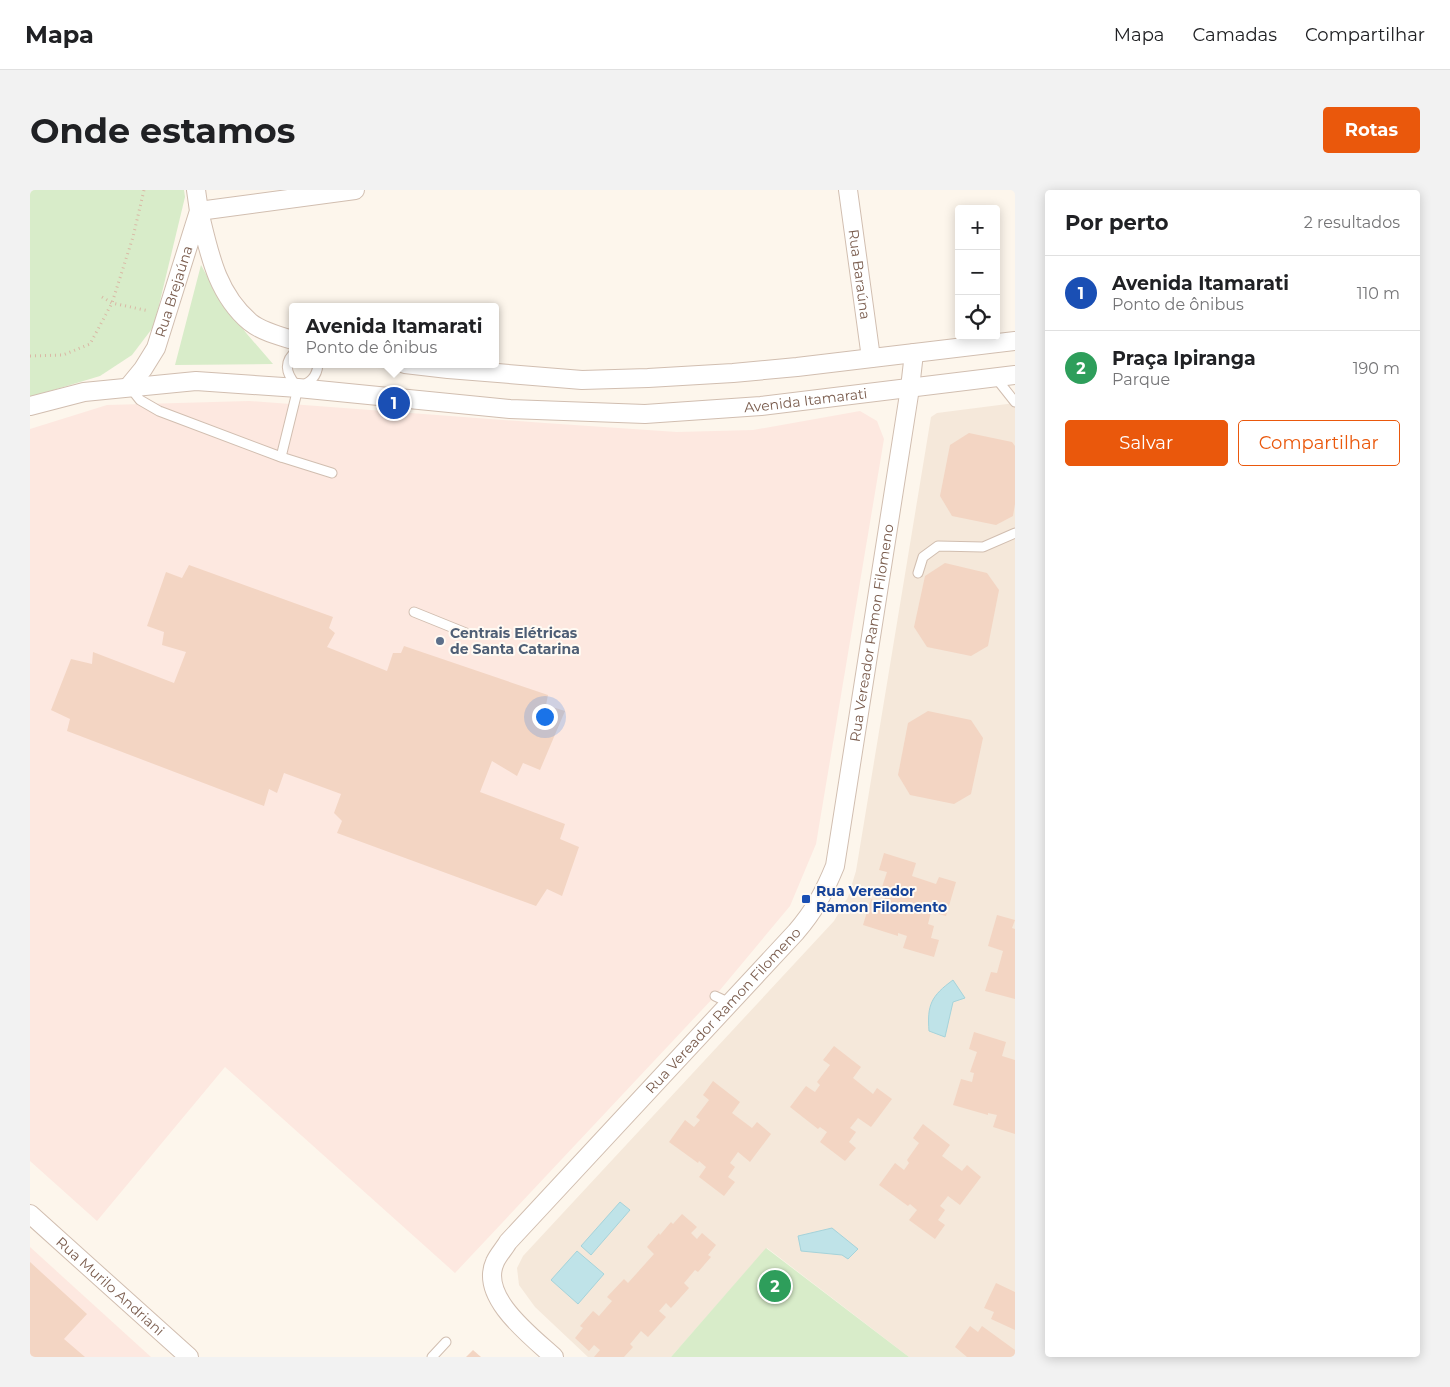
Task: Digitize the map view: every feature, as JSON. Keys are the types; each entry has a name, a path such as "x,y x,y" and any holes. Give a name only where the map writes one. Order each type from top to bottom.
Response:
{"street":[{"name":"Rua Brejaúna","path":"129,386 143,369 156,348 198,210 196,190"},
{"path":"289,339 278,336 251,323 231,301 213,266 198,210 355,190"},
{"name":"Rua Baraúna","path":"848,190 871,358"},
{"path":"439,368 582,380 648,378 733,373 1015,341"},
{"name":"Rua Vereador Ramon Filomeno","path":"554,1357 516,1322 500,1304 492,1284 494,1263 508,1242 722,1000 796,932 813,912 835,866 914,353"},
{"name":"Avenida Itamarati","path":"30,406 84,392 129,386 196,381 298,388 510,409 645,414 760,406 1015,375"},
{"name":"Rua Murilo Andriani","path":"30,1214 189,1357"}],"lane":[{"path":"289,359 288,376 298,388"},
{"path":"282,457 298,388 312,380 317,373 318,368"},
{"path":"996,378 1015,402"},
{"path":"129,386 140,400 159,411 332,474"},
{"path":"918,573 923,557 938,546 983,546 1015,534"},
{"path":"414,612 466,633"},
{"path":"432,1357 446,1342"}],"path":[{"path":"30,356 63,355 90,344 112,303 133,237 144,190"},
{"path":"102,296 112,303 166,315"}],"shaded area":[{"name":"Centrais Elétricas de Santa Catarina","path":"249,401 677,432 753,430 860,411 877,421 884,439 816,844 790,906 715,996 455,1273 225,1067 97,1221 30,1161 30,429 107,405"},
{"path":"1015,403 1015,1357 909,1357 767,1248 671,1357 588,1357 535,1307 519,1285 517,1268 523,1256 834,921 848,897 856,871 931,417 937,413"},
{"path":"30,1247 151,1357 30,1357"}],"green space":[{"path":"30,190 184,190 185,197 154,326 132,355 100,376 30,397"},
{"path":"201,265 219,298 273,364 175,365"},
{"path":"766,1248 909,1357 671,1357"}],"water":[{"path":"953,980 965,998 953,1002 945,1037 929,1031 929,1014 935,996"},
{"path":"620,1202 630,1210 591,1255 581,1246"},
{"path":"832,1228 858,1249 848,1259 842,1255 801,1251 798,1236"},
{"path":"577,1251 604,1274 578,1304 551,1280"}],"building":[{"path":"969,433 1012,442 1015,446 1015,504 1013,516 996,525 952,516 940,496 950,445"},
{"path":"945,563 987,573 999,590 988,646 971,656 927,647 914,627 925,576"},
{"path":"189,565 333,617 329,628 335,633 327,647 387,671 393,653 401,653 404,646 548,695 546,705 565,711 540,770 523,763 517,776 492,761 480,792 565,824 560,839 579,847 562,896 547,889 536,906 337,833 342,821 334,813 341,794 284,773 277,793 269,789 264,806 67,731 70,719 51,710 71,659 92,664 93,652 174,683 186,652 162,645 164,632 147,626 166,572 182,578"},
{"path":"928,711 971,720 983,738 971,794 954,804 910,795 898,775 908,723"},
{"path":"884,853 916,863 912,876 936,884 939,877 956,882 946,916 931,912 928,924 934,926 931,938 939,940 934,957 903,948 907,936 898,933 898,936 863,925 871,899 881,903 884,894 880,893 887,872 879,870"},
{"path":"997,915 1015,920 1012,928 1015,929 1015,999 985,991 991,972 997,973 1003,951 988,946"},
{"path":"974,1032 1006,1042 1002,1056 1015,1060 1015,1134 993,1127 997,1115 988,1113 988,1115 953,1105 961,1079 972,1082 974,1073 970,1072 977,1052 969,1049"},
{"path":"834,1046 861,1067 853,1078 873,1094 877,1088 892,1099 871,1127 858,1118 850,1128 856,1132 849,1142 856,1148 845,1161 820,1142 827,1132 820,1127 818,1129 790,1107 806,1086 815,1092 820,1085 817,1082 830,1065 823,1060"},
{"path":"713,1081 740,1102 732,1113 752,1128 757,1122 771,1134 750,1162 738,1152 730,1163 735,1167 728,1177 735,1182 724,1196 699,1177 706,1167 669,1142 685,1120 694,1127 700,1120 696,1117 709,1100 703,1095"},
{"path":"923,1124 950,1145 942,1156 962,1171 967,1165 981,1177 960,1205 948,1196 940,1206 945,1210 938,1220 945,1225 935,1239 909,1220 917,1210 910,1204 908,1206 879,1185 895,1163 904,1170 909,1163 907,1160 919,1143 913,1138"},
{"path":"682,1214 697,1227 691,1233 697,1239 702,1233 716,1245 708,1255 711,1257 698,1272 695,1270 684,1283 689,1288 671,1308 666,1303 659,1311 666,1317 648,1337 641,1331 630,1344 633,1347 624,1357 594,1357 600,1350 594,1345 589,1351 575,1338 583,1328 580,1326 593,1311 599,1316 612,1301 607,1297 624,1279 628,1283 654,1254 647,1247 659,1233 660,1235 671,1222 673,1224"},
{"path":"30,1262 87,1314 64,1339 85,1357 30,1357"},
{"path":"996,1283 1015,1292 1015,1330 991,1319 994,1312 984,1308"},
{"path":"970,1326 978,1332 982,1326 1015,1350 1015,1357 967,1357 955,1347"},
{"path":"473,1350 481,1357 466,1357"}],"place":[{"name":"Avenida Itamarati","path":"394,403"},
{"name":"Centrais Elétricas de Santa Catarina","path":"440,641"},
{"name":"Rua Vereador Ramon Filomento","path":"806,899"},
{"name":"Praça Ipiranga","path":"775,1286"}]}
